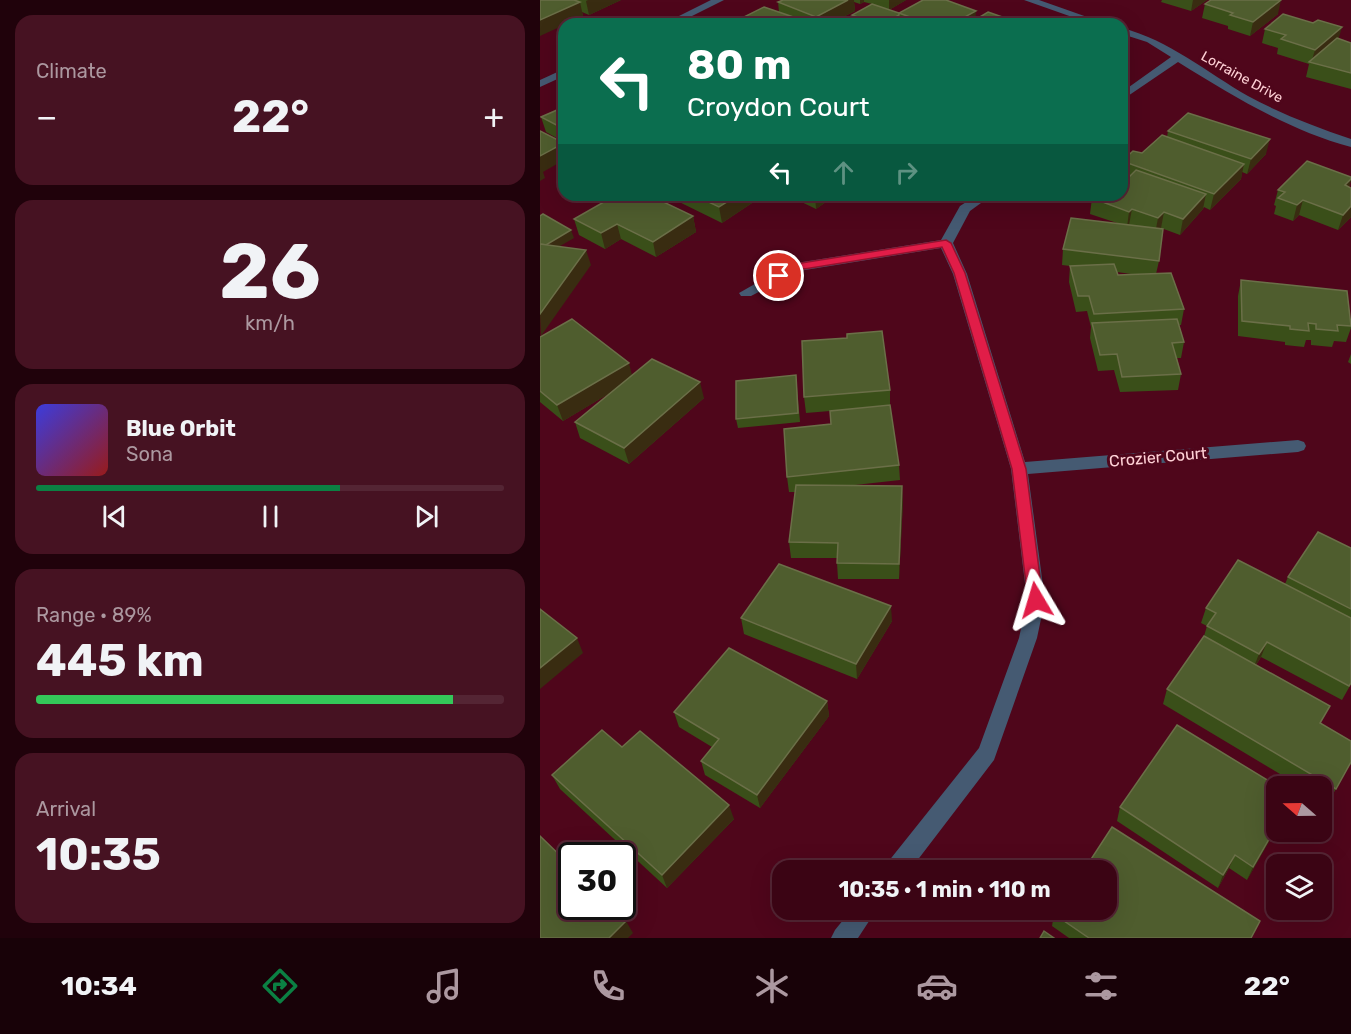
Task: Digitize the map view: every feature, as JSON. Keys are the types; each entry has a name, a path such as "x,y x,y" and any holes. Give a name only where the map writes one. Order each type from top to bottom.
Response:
{"street":[{"path":"681,18 719,0"},
{"path":"1029,0 1084,18"},
{"name":"Lorraine Drive","path":"1128,33 1151,40 1245,99 1306,128 1351,143"},
{"path":"1128,93 1177,58"},
{"path":"540,84 558,75"},
{"path":"946,243 965,209 977,201"},
{"path":"746,293 795,267 946,243"},
{"path":"904,860 987,753 1028,638 1036,600 1019,469 960,273 946,243"},
{"name":"Crozier Court","path":"1019,469 1298,446"},
{"path":"843,938 857,920"}],"building":[{"path":"540,0 574,0 580,2 540,20"},
{"path":"783,0 848,0 816,17 778,2"},
{"path":"923,0 946,0 976,11 963,18 913,18 899,13"},
{"path":"1211,0 1281,0 1253,22 1205,4"},
{"path":"872,4 899,13 894,18 861,18 852,15"},
{"path":"764,7 796,18 742,18"},
{"path":"988,12 1005,18 978,18"},
{"path":"1283,14 1313,23 1318,20 1342,27 1315,50 1281,39 1286,35 1265,29"},
{"path":"1337,38 1351,43 1351,73 1309,62"},
{"path":"558,110 558,126 541,117"},
{"path":"1188,113 1270,139 1251,159 1168,131"},
{"path":"540,131 558,140 558,146 540,156"},
{"path":"1162,135 1244,164 1214,194 1128,163 1128,156 1133,151 1142,153"},
{"path":"1307,161 1351,177 1345,185 1351,188 1351,206 1343,215 1303,200 1297,205 1278,198 1285,192 1278,190"},
{"path":"1136,170 1206,194 1183,219 1164,212 1158,218 1132,209 1129,212 1100,201 1128,201 1128,178"},
{"path":"606,201 662,201 693,216 653,242 617,224 601,233 574,219"},
{"path":"706,201 728,201 719,207"},
{"path":"543,214 571,230 546,245 540,244 540,216"},
{"path":"1071,218 1163,229 1159,261 1063,249"},
{"path":"540,244 586,250 540,314"},
{"path":"1114,264 1118,275 1171,273 1184,309 1094,314 1089,296 1078,296 1070,266"},
{"path":"1241,280 1347,291 1351,326 1337,325 1338,331 1316,329 1316,324 1308,323 1309,331 1290,329 1290,326 1242,321"},
{"path":"572,319 629,363 557,405 540,391 540,337"},
{"path":"1177,319 1184,342 1172,343 1181,374 1122,377 1117,354 1100,355 1092,323"},
{"path":"882,331 890,390 804,397 802,341 847,338 847,334"},
{"path":"652,359 700,382 624,448 575,422"},
{"path":"796,375 798,413 736,419 736,381"},
{"path":"890,405 899,465 787,477 784,429 831,424 830,411"},
{"path":"796,485 902,486 899,564 837,563 838,543 789,542"},
{"path":"1318,532 1351,548 1351,609 1288,577"},
{"path":"1238,560 1351,618 1351,683 1349,686 1267,642 1259,654 1207,626 1216,613 1206,608"},
{"path":"779,564 891,606 856,664 741,618"},
{"path":"540,609 577,638 540,668"},
{"path":"1204,636 1330,706 1320,723 1351,741 1351,762 1336,789 1332,787 1332,776 1314,776 1167,689"},
{"path":"729,648 827,701 757,795 701,761 719,739 674,712"},
{"path":"1177,725 1266,779 1267,842 1253,867 1235,855 1223,875 1120,807"},
{"path":"602,730 622,747 640,731 729,805 662,875 636,851 636,842 626,842 552,775"},
{"path":"1112,827 1260,921 1251,938 1089,938 1063,920 1117,920 1117,860 1091,860"},
{"path":"540,836 558,853 558,920 626,921 609,938 540,938"},
{"path":"1044,931 1054,938 1040,938"}],"route":[{"path":"779,276 795,267 946,243 960,273 1019,469 1036,600"}]}
